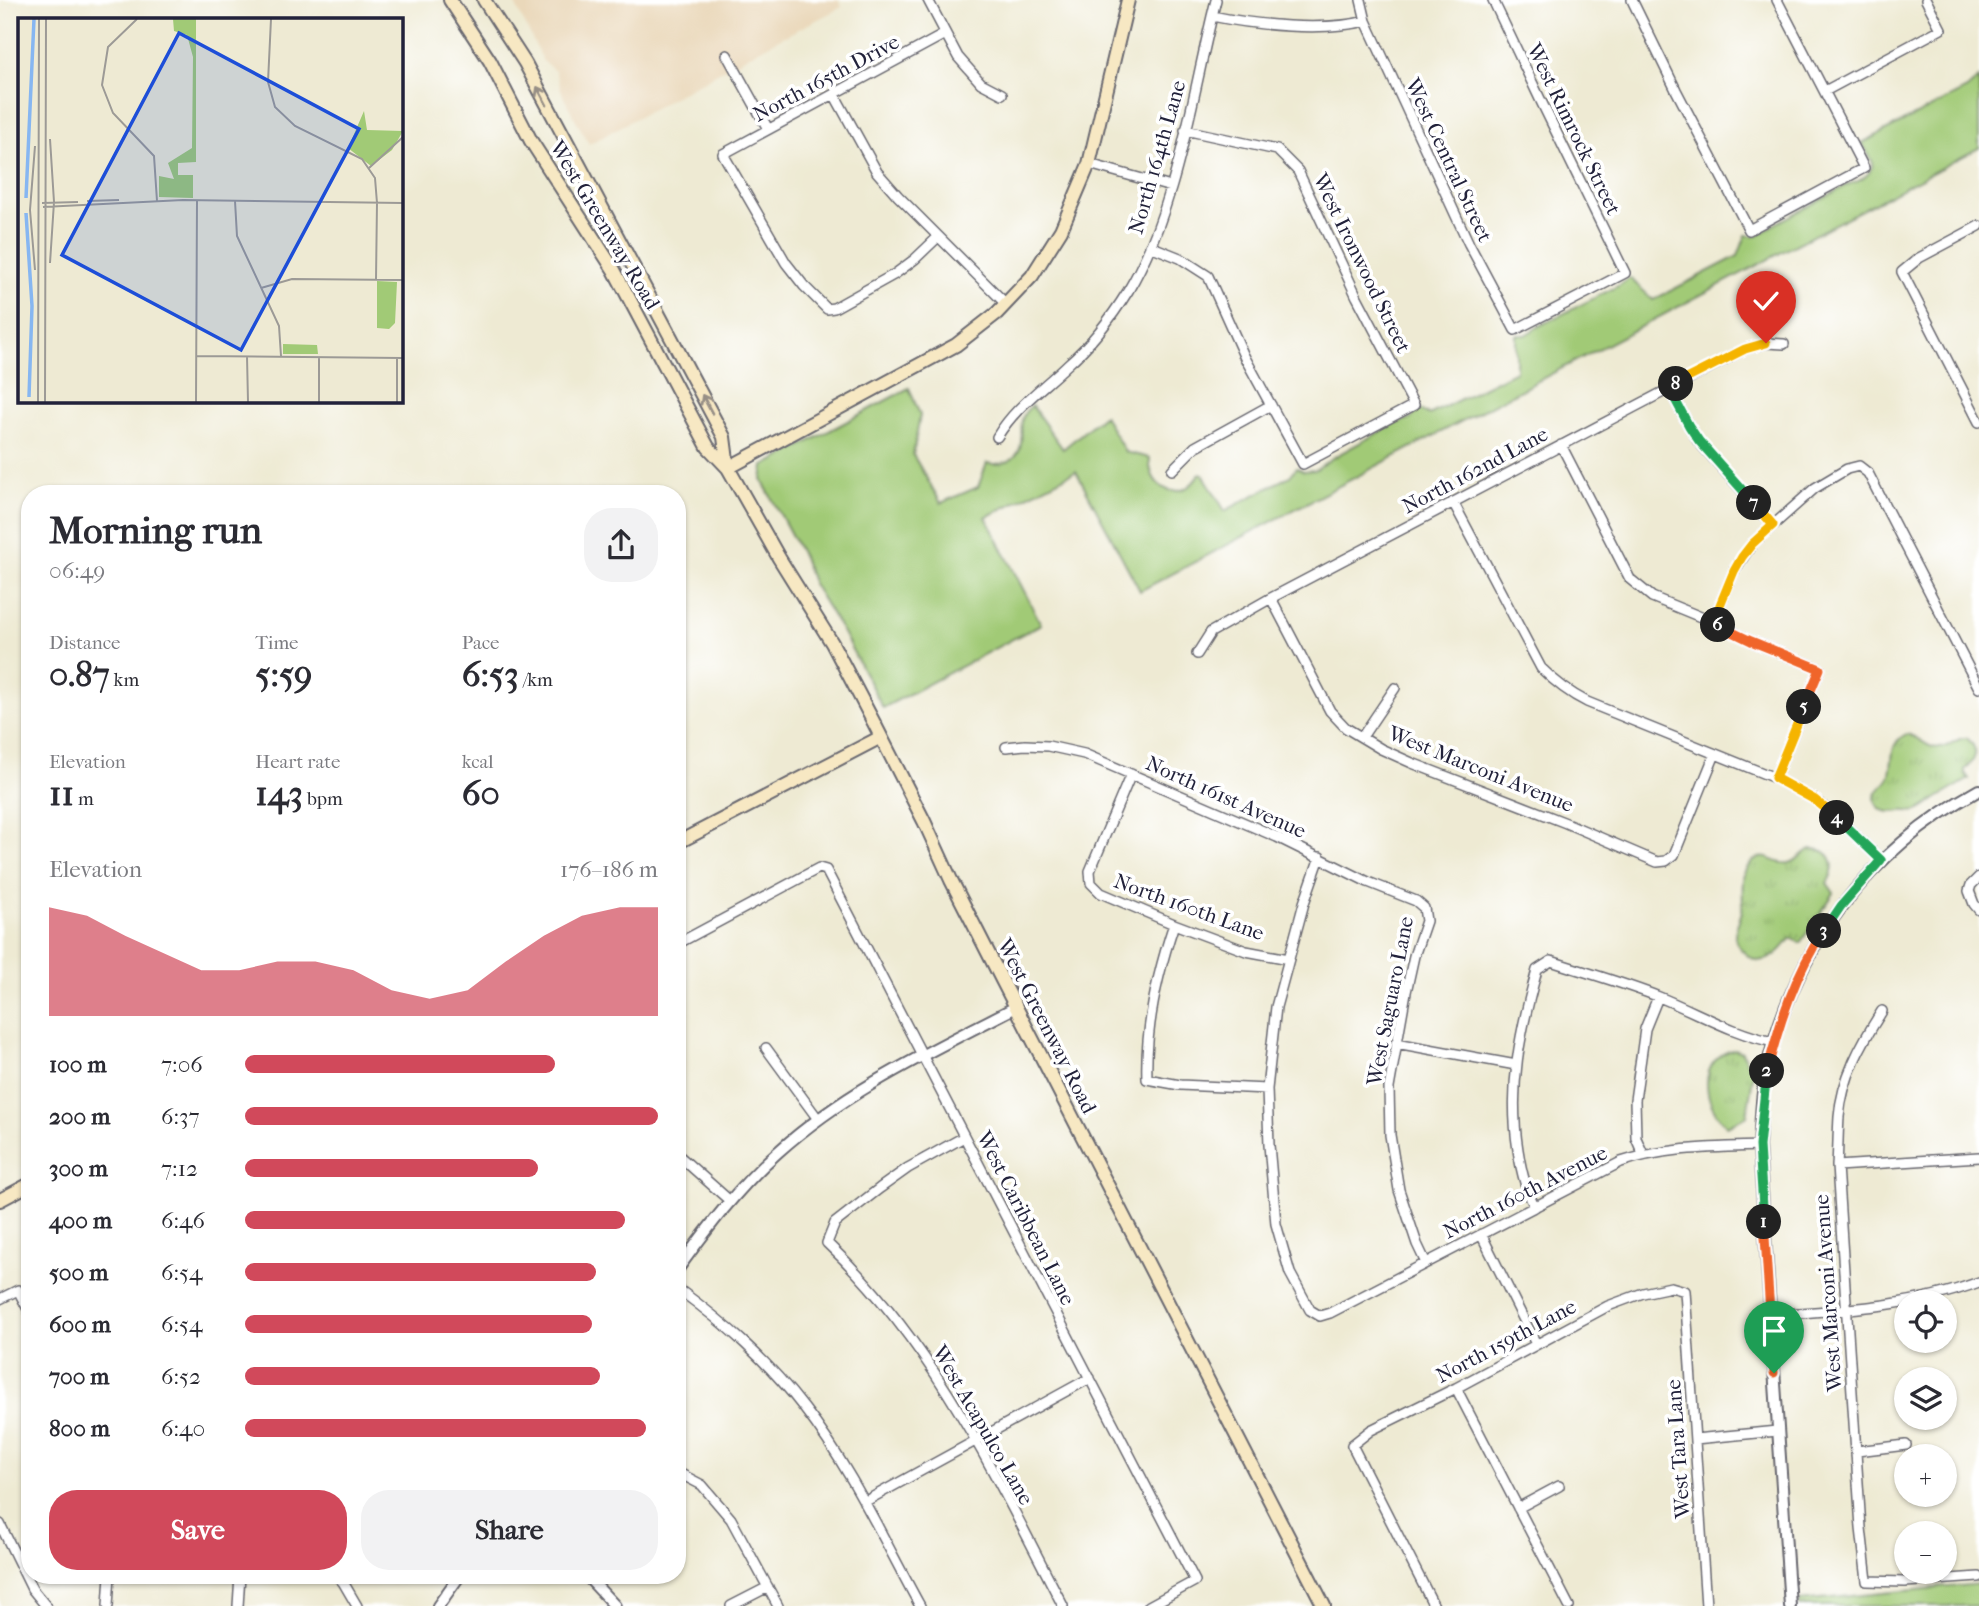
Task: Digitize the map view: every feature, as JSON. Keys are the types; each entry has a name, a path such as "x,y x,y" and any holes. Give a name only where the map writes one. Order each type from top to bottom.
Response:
{"main road":[{"name":"West Greenway Road","path":"450,0 490,61 536,150 614,270 708,447 728,468 779,558 832,643 1324,1606"},
{"name":"West Greenway Road","path":"484,0 525,63 724,437 728,468"},
{"path":"728,468 937,356 983,326 1032,276 1061,230 1089,164 1128,0"},
{"path":"686,838 881,737"},
{"path":"0,1200 21,1189"}],"street":[{"path":"928,0 958,57 981,82 1002,94"},
{"name":"North 164th Lane","path":"997,437 1007,420 1070,363 1128,291 1150,246 1171,187 1216,0"},
{"name":"West Central Street","path":"1361,0 1366,21 1469,244 1516,330"},
{"name":"West Rimrock Street","path":"1493,0 1625,273 1516,330"},
{"path":"1632,0 1749,230 1864,168 1777,0"},
{"path":"1825,91 1941,29 1926,0"},
{"path":"1212,16 1246,23 1302,25 1349,25 1366,21"},
{"name":"North 165th Drive","path":"938,237 915,260 895,274 834,308 827,309 786,263 723,154 945,34"},
{"path":"727,55 768,129"},
{"path":"834,94 877,172 1006,304"},
{"name":"West Ironwood Street","path":"1185,130 1276,150 1298,171 1357,297 1414,405 1303,464 1271,405"},
{"path":"1089,164 1171,187"},
{"path":"1979,226 1919,258 1902,272 1979,422"},
{"path":"1150,246 1180,258 1208,276 1244,356 1271,405 1195,447 1172,470"},
{"name":"North 162nd Lane","path":"1197,654 1211,632 1452,502 1755,345 1784,344"},
{"path":"1669,388 1699,441 1773,525"},
{"path":"1561,445 1630,579 1652,597 1820,669 1775,778"},
{"path":"1713,622 1734,571 1752,544 1815,488 1847,469 1859,466 1868,473 1979,688"},
{"path":"1452,502 1541,668 1556,683 1587,702 1775,778 1830,811 1881,860"},
{"name":"West Marconi Avenue","path":"1271,598 1330,711 1346,727 1381,749 1657,862 1666,861 1674,855 1716,754"},
{"path":"1362,737 1395,688"},
{"name":"North 161st Avenue","path":"1006,747 1036,746 1069,750 1277,836 1368,882 1416,901 1424,908"},
{"path":"1091,883 1090,871 1131,774"},
{"path":"1790,1606 1759,1146 1766,1073 1795,983 1819,938 1841,906 1881,860 1909,836 1942,811 1979,790"},
{"path":"1174,924 1161,962 1146,1057 1147,1079 1180,1085 1267,1089 1276,1007 1304,903 1320,858"},
{"name":"West Caribbean Lane","path":"686,939 818,868 826,870 1195,1581 1149,1606"},
{"path":"1979,877 1969,891 1979,910"},
{"name":"North 160th Lane","path":"1081,887 1091,883 1101,893 1174,924 1246,950 1289,959"},
{"name":"West Saguaro Lane","path":"1424,908 1426,921 1411,968 1389,1088 1390,1135 1399,1190 1426,1263"},
{"path":"1535,1207 1527,1193 1520,1166 1513,1094 1524,1017 1537,970 1551,961 1658,997 1733,1030 1774,1042"},
{"path":"1643,1154 1636,1138 1634,1100 1645,1029 1658,997"},
{"path":"686,1258 730,1201 776,1153 818,1119 860,1090 923,1054 1016,1007"},
{"name":"West Marconi Avenue","path":"1882,1011 1860,1047 1847,1080 1839,1115 1837,1166 1861,1528 1867,1581 1905,1582 1979,1577"},
{"path":"1396,1043 1516,1065"},
{"path":"766,1048 818,1119"},
{"name":"North 160th Avenue","path":"1267,1089 1276,1224 1290,1273 1310,1310 1320,1316 1621,1162 1643,1154 1676,1149 1759,1146"},
{"name":"West Acapulco Lane","path":"964,1137 918,1162 880,1188 835,1223 827,1243 855,1270 939,1378 977,1441 1063,1606"},
{"path":"1837,1166 1979,1157"},
{"path":"686,1162 730,1201"},
{"path":"1481,1234 1536,1344"},
{"path":"1771,1315 1876,1308 1927,1298 1979,1282"},
{"name":"North 159th Lane","path":"1434,1606 1352,1445 1371,1430 1456,1388 1608,1306 1643,1293 1671,1287 1685,1291"},
{"path":"0,1299 18,1290 21,1296"},
{"name":"West Tara Lane","path":"1685,1291 1706,1606"},
{"path":"686,1295 734,1332 773,1371 805,1409 864,1502 919,1606"},
{"path":"864,1502 1090,1378"},
{"path":"1456,1388 1569,1606"},
{"path":"1695,1439 1777,1431"},
{"path":"1857,1451 1894,1446"},
{"path":"686,1477 702,1485 731,1519 778,1606"},
{"path":"1518,1508 1559,1486"},
{"path":"0,1524 21,1567"},
{"path":"30,1584 46,1606"},
{"path":"108,1606 109,1584"},
{"path":"238,1606 239,1584"},
{"path":"344,1584 357,1606"},
{"path":"438,1606 454,1584"},
{"path":"594,1584 615,1606"},
{"path":"731,1606 768,1587"}],"shaded area":[{"path":"513,0 838,0 842,7 589,144 564,98 555,71 543,61"}],"green space":[{"path":"1979,78 1979,148 1140,591 1076,471 986,517 1041,624 883,708 812,582 803,557 762,480 764,466 909,388 920,415 913,455 941,503 978,487 987,463 1002,463 1015,457 1020,448 1022,420 1032,406 1063,449 1104,415 1125,452 1150,458 1154,479 1160,485 1168,490 1185,489 1199,474 1203,474 1225,511 1290,476 1297,467 1304,471 1315,470 1392,425 1412,418 1419,409 1429,415 1516,371 1516,335 1525,335 1630,278 1653,300 1738,256 1746,235 1758,236 1773,225 1864,177 1873,163 1862,143 1967,89"},
{"path":"1907,734 1936,748 1967,738 1975,750 1972,762 1965,769 1969,779 1920,810 1885,811 1876,804 1875,796 1889,777 1894,747"},
{"path":"1811,849 1829,855 1833,865 1827,883 1834,893 1800,943 1790,939 1771,958 1753,959 1741,949 1735,937 1742,911 1746,870 1758,858 1789,863"},
{"path":"1735,1049 1742,1052 1749,1067 1754,1069 1747,1116 1727,1126 1712,1106 1707,1083 1714,1062 1722,1054"},
{"path":"1979,1584 1979,1606 1800,1606 1799,1601"}],"route":[{"path":"1766,343 1745,349 1669,388 1689,426 1708,454 1773,525 1742,557 1713,622 1751,641 1820,669 1775,778 1830,811 1881,860 1841,906 1819,938 1795,983 1766,1073 1759,1146 1774,1373"}]}
